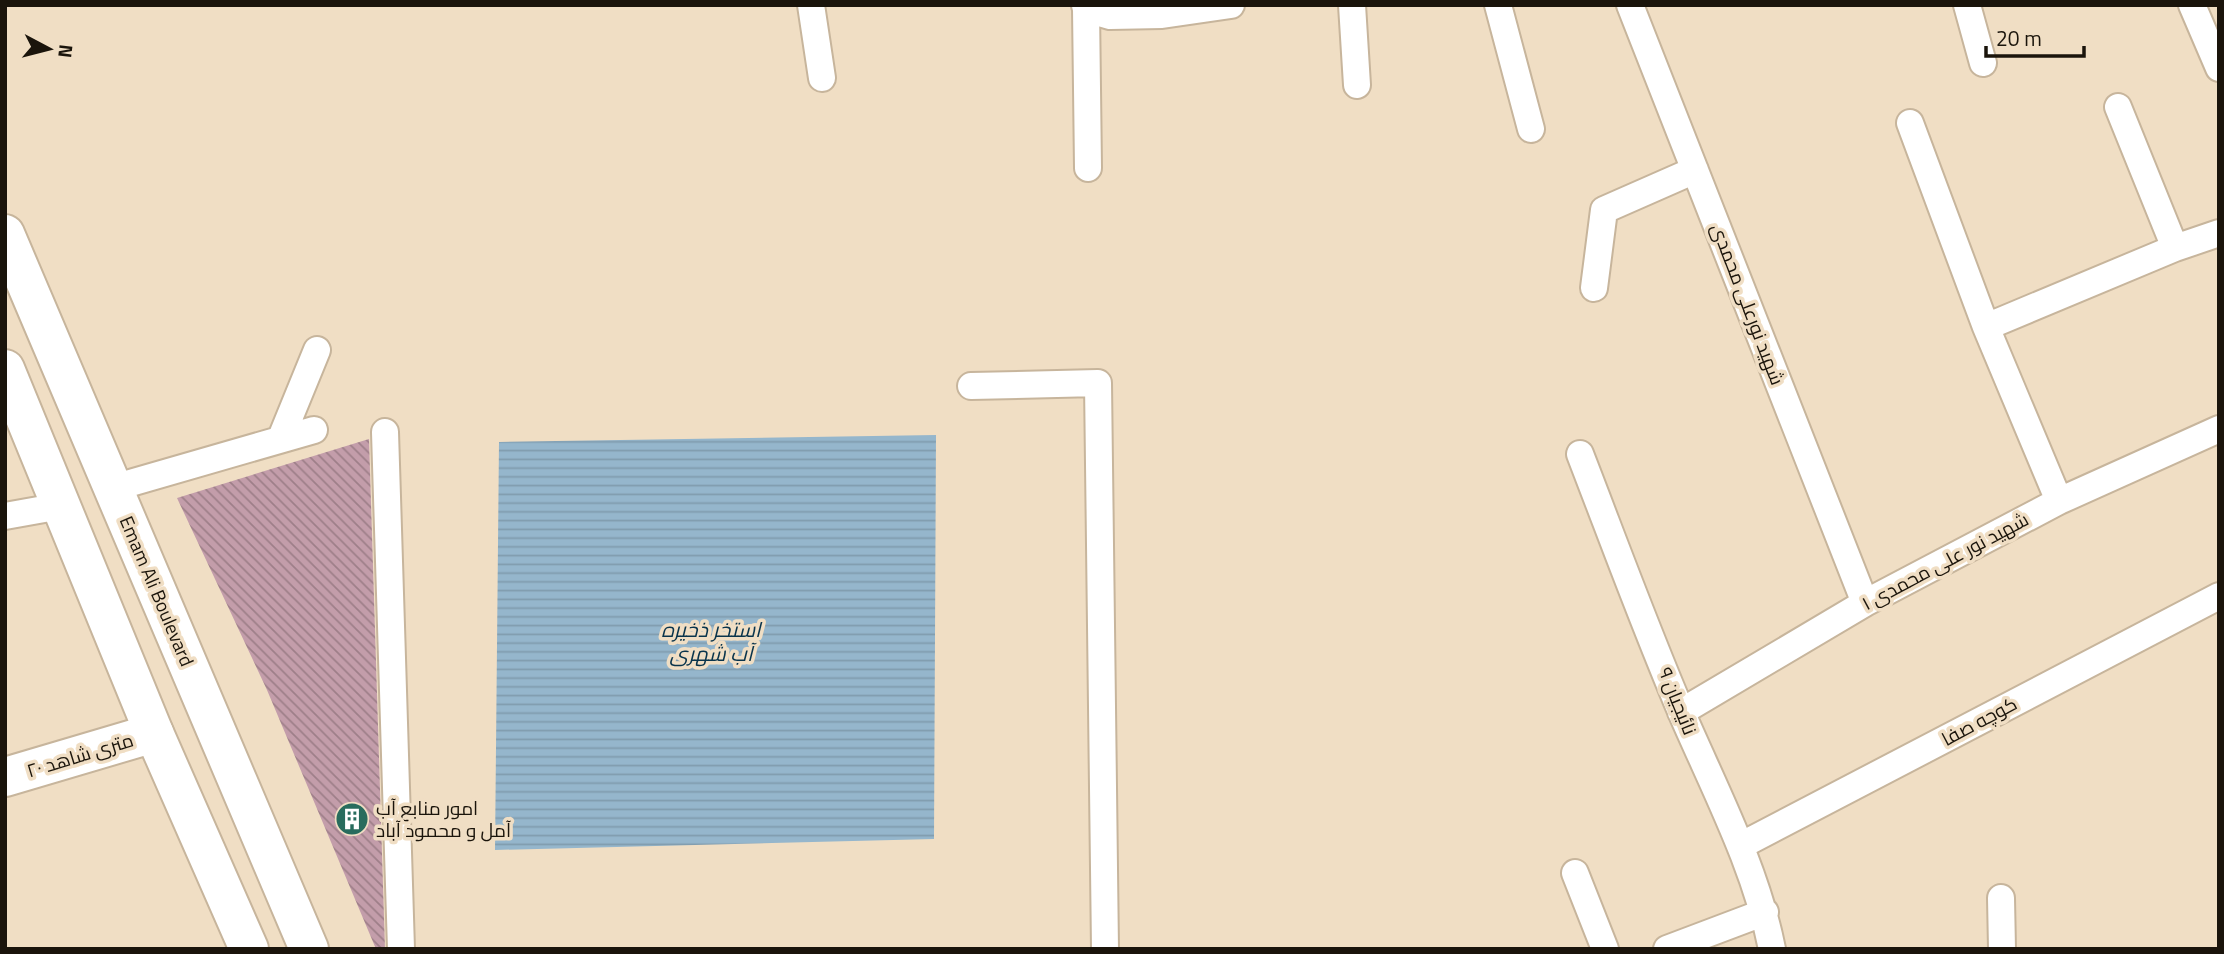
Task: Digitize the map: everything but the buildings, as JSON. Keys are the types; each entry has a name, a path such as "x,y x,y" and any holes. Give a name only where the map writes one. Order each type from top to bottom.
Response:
{"main road":[{"name":"Emam Ali Boulevard","path":"5,234 309,949"},
{"path":"5,369 154,733 249,949"},
{"name":"۲۰ متری شاهد","path":"5,777 154,733"}],"street":[{"path":"811,5 822,78"},
{"path":"1088,168 1086,7 1110,16 1162,15 1231,5"},
{"path":"1352,5 1357,85"},
{"path":"1499,5 1531,129"},
{"name":"شهید نورعلی محمدی","path":"1630,5 1865,603"},
{"path":"1967,5 1983,63"},
{"path":"2192,5 2219,68"},
{"path":"2118,107 2175,248"},
{"path":"1910,123 1986,327 2059,501"},
{"path":"1594,288 1604,210 1695,170"},
{"path":"1986,327 2175,248 2219,233"},
{"path":"281,438 317,350"},
{"path":"971,386 1098,383 1105,949"},
{"name":"شهید نور علی محمدی ۱","path":"1681,712 1865,603 2059,501 2219,429"},
{"path":"113,488 314,430"},
{"path":"385,432 401,949"},
{"name":"نائیجیان ۹","path":"1580,454 1681,712 1740,846 1765,912 1772,949"},
{"path":"5,516 61,506"},
{"name":"کوچه صفا","path":"1740,846 2219,596"},
{"path":"1574,873 1605,949"},
{"path":"2001,898 2002,949"},
{"path":"1667,949 1765,912"}],"water":[{"name":"استخر ذخیره آب شهری","path":"936,435 934,839 495,850 499,442"}],"place":[{"name":"امور منابع آب آمل و محمود آباد","path":"352,819"}]}
